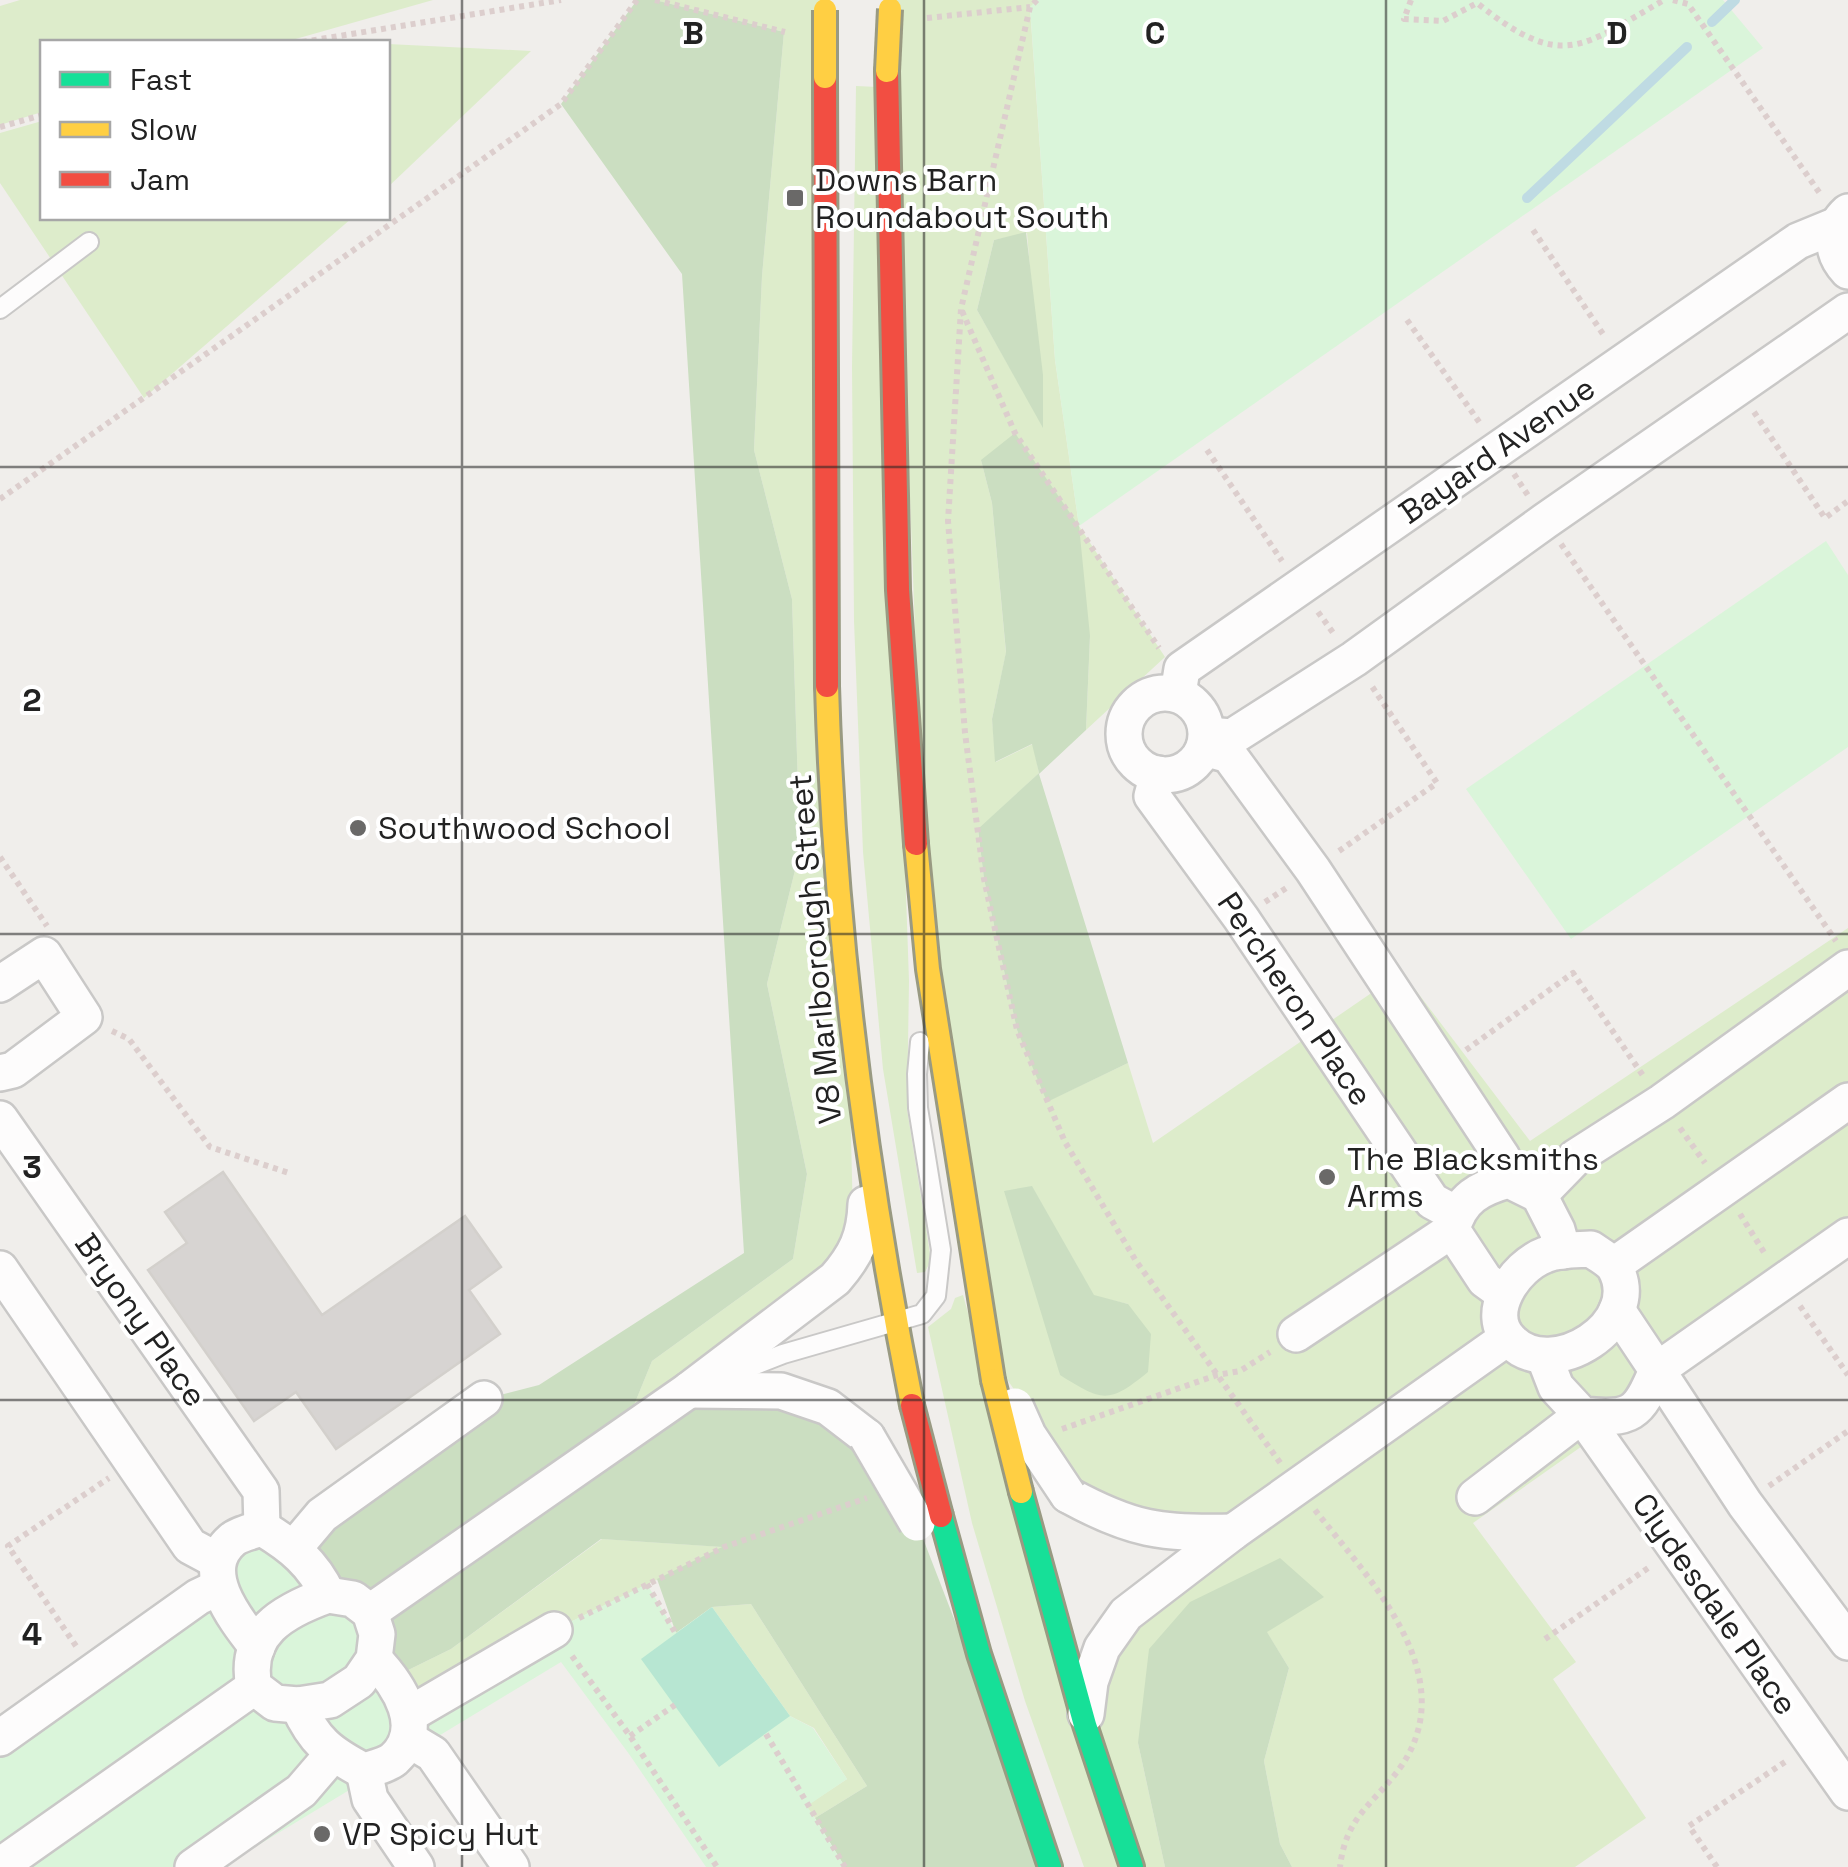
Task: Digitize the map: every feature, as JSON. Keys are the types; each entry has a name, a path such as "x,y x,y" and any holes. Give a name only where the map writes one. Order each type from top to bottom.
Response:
{"main road":[{"path":"890,4 887,71 898,590 928,969 994,1370 1021,1492 1084,1724 1132,1867"},
{"name":"V8 Marlborough Street","path":"824,5 824,626 834,859 868,1168 929,1519"},
{"path":"979,1654 1050,1867"}],"street":[{"path":"1843,217 1834,243 1838,258 1848,271"},
{"name":"Bayard Avenue","path":"1180,681 1498,449 1798,241 1843,217"},
{"path":"1205,741 1232,737 1354,660 1545,521 1848,312"},
{"path":"1180,681 1202,715 1205,741 1184,770 1158,774 1132,758 1124,740 1124,726 1144,698 1180,681"},
{"path":"1205,741 1229,755 1312,870 1502,1157 1557,1230 1563,1251"},
{"name":"Percheron Place","path":"1158,774 1152,796 1241,918 1432,1201 1454,1222 1485,1280 1503,1293"},
{"path":"1296,1334 1454,1222 1477,1189 1524,1188 1662,1102 1842,955"},
{"path":"0,984 44,956 84,1017 13,1070 0,1073"},
{"path":"1614,1265 1848,1101"},
{"name":"Bryony Place","path":"0,1119 261,1491 262,1528"},
{"path":"370,1612 689,1390 835,1279 854,1258 865,1229 868,1168"},
{"path":"1475,1497 1582,1415 1618,1418 1643,1402 1657,1370 1848,1236"},
{"path":"1591,1249 1614,1265 1621,1285 1617,1310 1602,1333 1580,1349 1544,1356 1521,1350 1506,1338 1500,1318 1503,1293 1543,1255 1563,1251 1591,1249"},
{"path":"0,1269 190,1546 218,1574 240,1626 257,1647"},
{"path":"1617,1310 1745,1504 1848,1642"},
{"path":"1084,1724 1090,1682 1102,1648 1126,1614 1232,1532 1506,1338"},
{"name":"Clydesdale Place","path":"1544,1356 1556,1386 1582,1415 1848,1792"},
{"path":"994,1370 1028,1435 1068,1495 1101,1513 1172,1534 1232,1532"},
{"path":"689,1390 781,1391 828,1407 867,1436 929,1519 979,1654"},
{"path":"295,1547 322,1515 484,1399"},
{"path":"0,1738 198,1597 218,1574 233,1539 262,1528 295,1547 319,1576 328,1595"},
{"path":"328,1595 353,1599 370,1612 378,1634 374,1658 359,1682 330,1700 298,1705 275,1703 254,1687 250,1668 257,1647 271,1624 295,1607 328,1595"},
{"path":"193,1867 301,1790 348,1763 393,1760 409,1726 554,1630"},
{"path":"374,1658 392,1678 409,1726 433,1754 511,1867"},
{"path":"0,1866 254,1687"},
{"path":"298,1705 310,1730 348,1763 416,1867"}],"lane":[{"path":"0,309 89,242"},
{"path":"689,1390 783,1354 896,1324 922,1314 936,1296 942,1250 918,1108 917,1074 928,969"}],"path":[{"path":"314,40 561,0"},
{"path":"0,499 562,104 637,0"},
{"path":"1037,0 1030,8 961,309 948,520 965,733 984,879 1017,1030 1064,1142 1136,1262 1296,1486 1381,1594 1404,1632 1421,1677 1420,1726 1402,1764 1355,1818 1340,1867"},
{"path":"1411,0 1404,19 1443,21 1477,3 1508,28 1546,46 1585,45 1664,0"},
{"path":"1674,0 1688,4 1826,202 1843,217"},
{"path":"0,126 40,116"},
{"path":"1533,230 1622,363"},
{"path":"961,309 1015,433 1180,681"},
{"path":"1407,320 1842,955"},
{"path":"1739,389 1825,518 1848,501"},
{"path":"1241,918 1312,870"},
{"path":"84,1017 129,1039 210,1147 289,1172"},
{"path":"1218,1375 1240,1371 1296,1334"},
{"path":"94,1671 8,1546 131,1463"},
{"path":"647,1584 676,1634"},
{"path":"554,1630 718,1867"},
{"path":"630,1736 675,1705"},
{"path":"766,1734 845,1867"},
{"path":"1716,1867 1689,1826 1814,1743"}],"green space":[{"path":"20,0 433,0 292,40 40,40 40,113 0,125 0,6"},
{"path":"637,0 655,0 784,32 762,276 754,450 792,599 800,850 767,984 807,1174 793,1259 652,1361 621,1437 689,1390 828,1407 917,1523 1050,1867 845,1867 815,1818 867,1786 751,1604 712,1607 676,1633 657,1579 722,1547 601,1539 451,1649 392,1678 295,1547 484,1399 539,1385 744,1253 682,274 561,104"},
{"path":"655,0 823,0 854,1258 620,1439 652,1361 793,1259 807,1174 767,984 800,850 792,599 754,450 762,276 784,32"},
{"path":"891,0 1037,0 1030,8 1055,360 1079,526 1165,657 1086,730 1090,636 981,460 992,503 1006,653 992,719 996,762 1033,744 1039,773 978,830 984,879 1017,1030 1048,1101 1128,1063 1153,1143 1402,972 1530,1141 1848,928 1848,1259 1473,1523 1576,1662 1553,1679 1646,1818 1575,1867 1292,1867 1280,1844 1264,1761 1289,1668 1266,1631 1280,1559 1138,1743 1165,1867 1132,1867 1085,1725 1102,1648 1231,1533 1101,1513 987,1351 928,969","holes":["1027,233 1043,426 977,310 994,240","1032,1187 1094,1296 1128,1304 1060,1375"]},
{"path":"1037,0 1723,0 1763,48 1079,526 1055,360 1030,7"},
{"path":"390,44 531,51 390,185"},
{"path":"856,86 878,87 909,981 907,1109 931,1260 925,1272 917,1273 883,1069 863,852 854,621"},
{"path":"40,122 40,220 350,220 144,398 0,183 0,133"},
{"path":"1026,232 1043,375 1043,428 977,310 994,240"},
{"path":"1015,433 1079,526 1090,636 1086,730 1039,774 1128,1063 1047,1102 1017,1030 984,879 978,829 1039,773 1032,744 995,762 992,719 1006,652 992,503 981,460"},
{"path":"1826,541 1848,575 1848,747 1571,939 1466,789"},
{"path":"1032,1186 1094,1295 1128,1304 1151,1334 1148,1372 1114,1394 1096,1394 1060,1375 1004,1191"},
{"path":"963,1295 1124,1867 1084,1867 1025,1701 972,1523 928,1327 951,1309 955,1298"},
{"path":"263,1500 353,1599 410,1714 554,1630 647,1584 676,1633 712,1607 790,1716 813,1728 847,1779 807,1806 845,1867 706,1867 561,1662 222,1867 0,1867 0,1740 203,1590"},
{"path":"602,1539 724,1547 554,1630 410,1714 392,1678 451,1649"},
{"path":"1280,1558 1324,1597 1267,1632 1289,1668 1264,1761 1280,1844 1292,1867 1165,1867 1138,1743 1149,1649 1190,1602"},
{"path":"751,1604 867,1786 815,1818 806,1806 847,1779 814,1728 790,1716 712,1607"},
{"path":"712,1607 790,1716 719,1767 641,1659"}],"building":[{"path":"223,1172 322,1315 465,1216 501,1267 469,1290 500,1334 336,1449 296,1392 254,1421 148,1270 187,1243 165,1212"}],"waterway":[{"path":"1712,22 1735,0"},
{"path":"1527,198 1687,47"}],"traffic: fast":[{"path":"1021,1492 1085,1725 1132,1867"},
{"path":"941,1516 979,1654 1050,1867"}],"traffic: slow":[{"path":"887,71 890,9"},
{"path":"825,10 825,77"},
{"path":"827,686 837,867 855,1047 880,1226 912,1405"},
{"path":"916,844 928,969 993,1380"},
{"path":"993,1380 1021,1492"}],"traffic: jam":[{"path":"887,71 898,590 916,844"},
{"path":"825,77 827,686"},
{"path":"912,1405 941,1516"}],"place":[{"name":"Downs Barn Roundabout South","path":"795,198"},
{"name":"Southwood School","path":"358,828"},
{"name":"The Blacksmiths Arms","path":"1327,1177"},
{"name":"VP Spicy Hut","path":"322,1834"}]}
